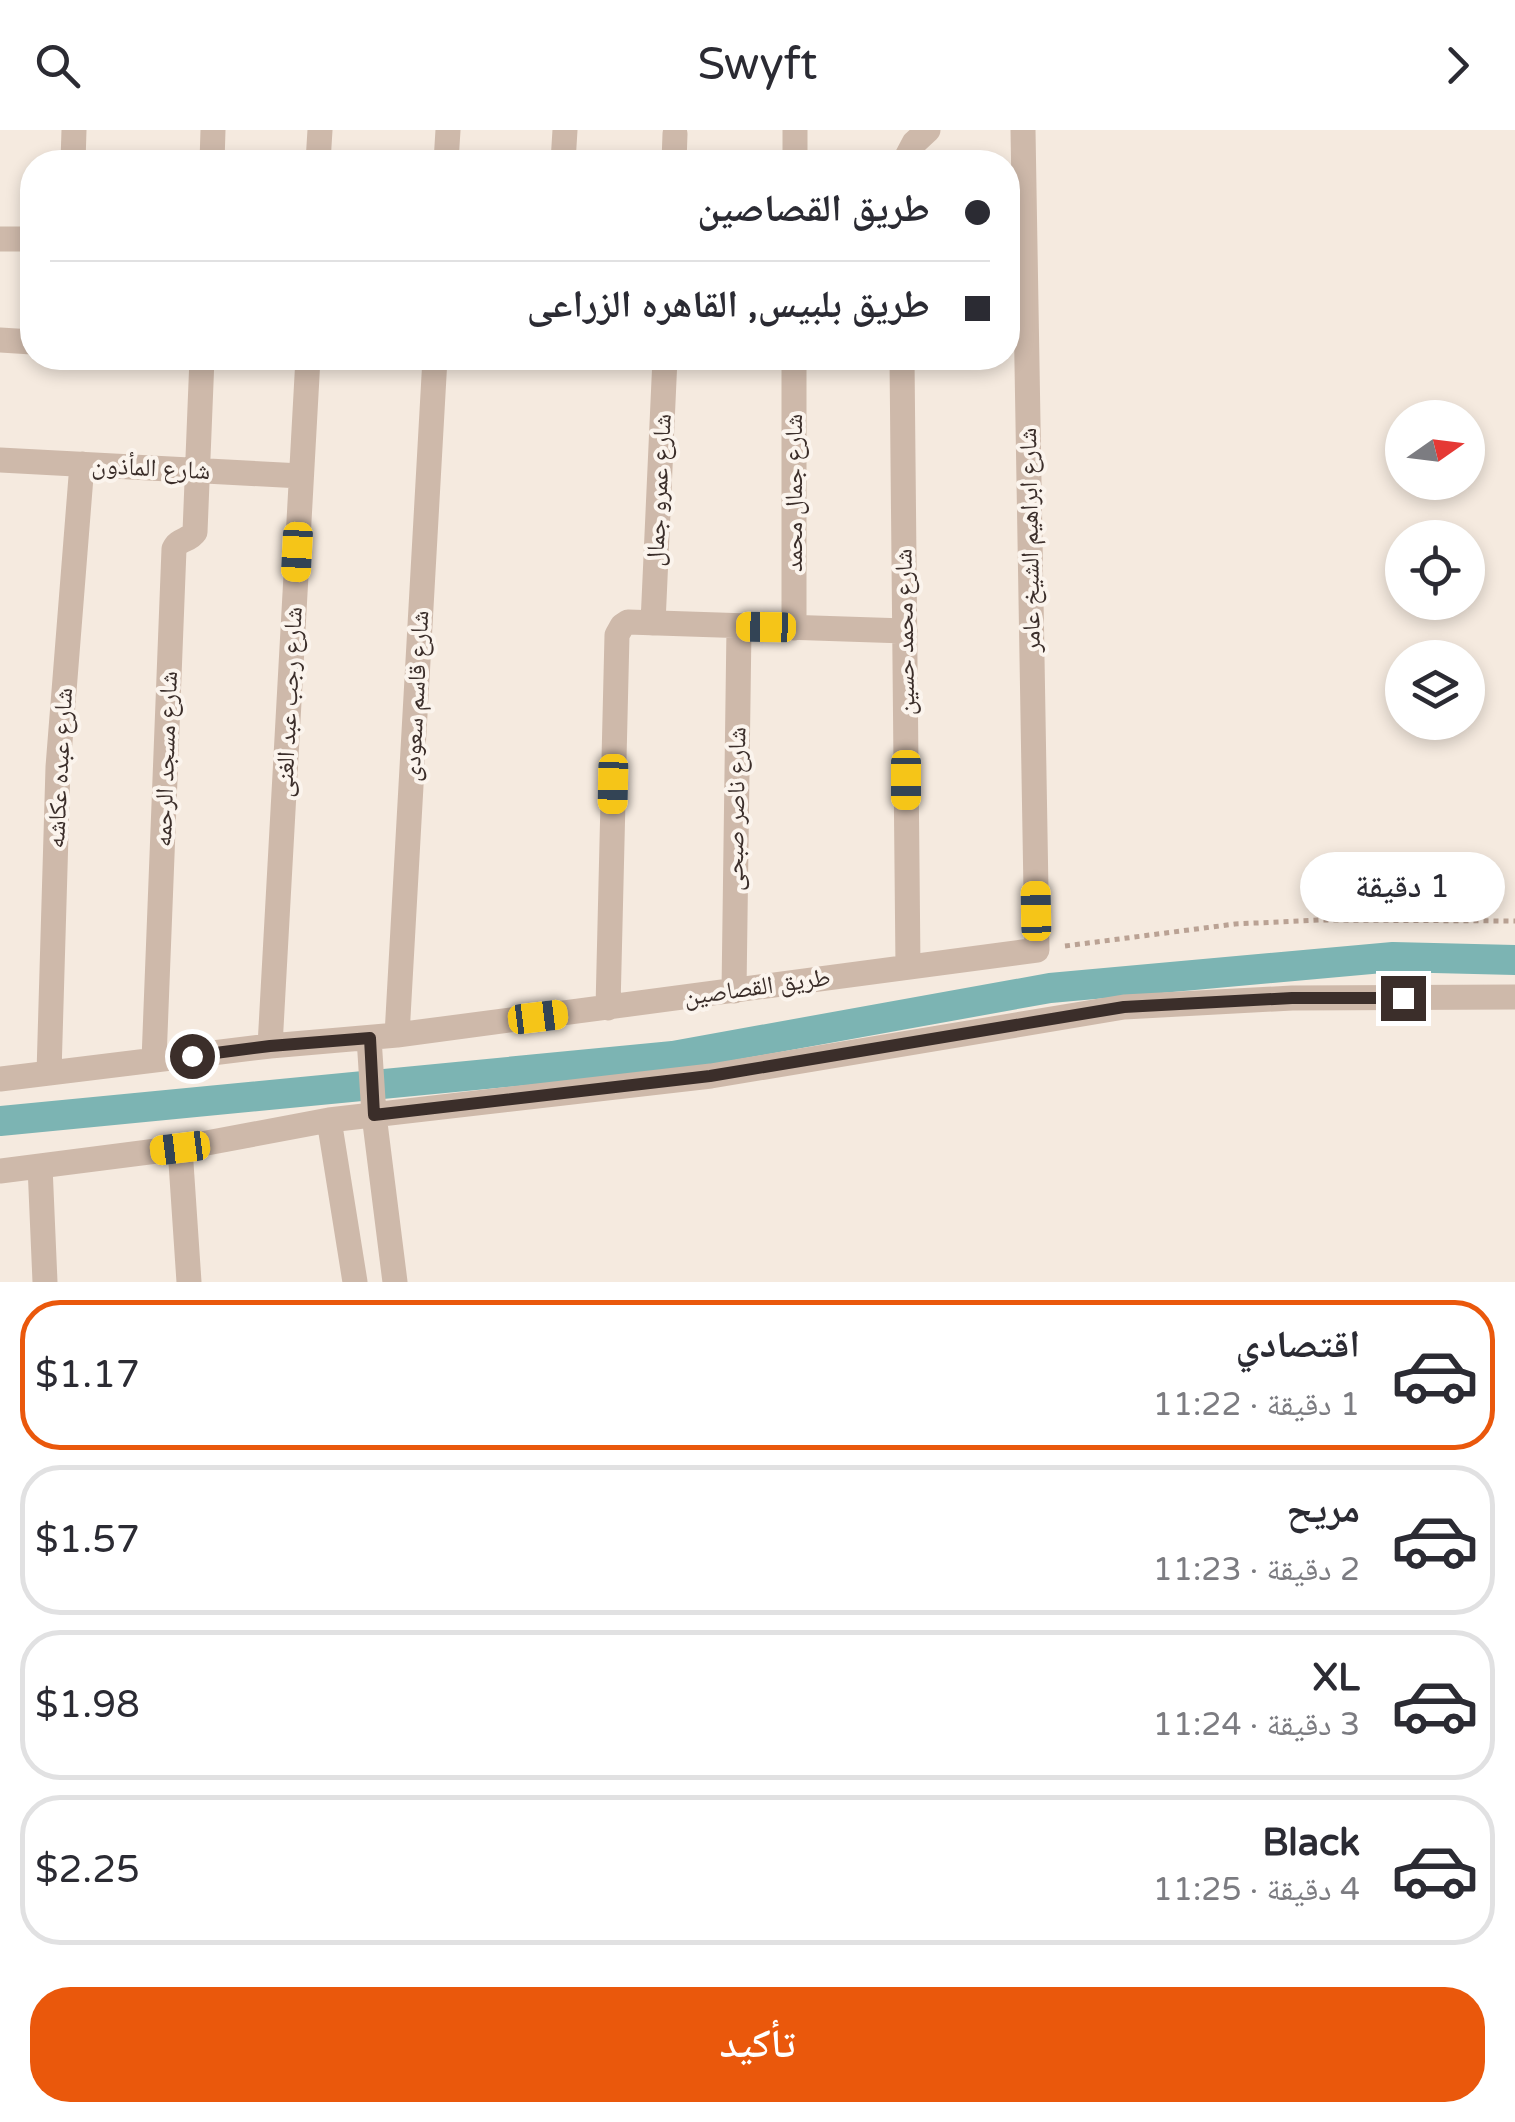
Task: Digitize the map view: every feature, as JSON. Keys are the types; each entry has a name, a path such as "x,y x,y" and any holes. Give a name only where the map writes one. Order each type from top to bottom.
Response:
{"street":[{"path":"910,150 928,130"},
{"name":"شارع ابراهيم الشيخ عامر","path":"1023,130 1037,950"},
{"path":"674,150 675,134"},
{"name":"شارع مسجد الرحمه","path":"154,1060 174,550 195,532 201,370"},
{"name":"شارع رجب عبد الغنى","path":"270,1046 307,370"},
{"name":"شارع قاسم سعودى","path":"397,1036 434,370"},
{"name":"شارع عمرو جمال","path":"608,1008 617,636 619,628 641,623 664,370"},
{"name":"شارع جمال محمد","path":"794,370 794,628"},
{"name":"شارع محمد حسين","path":"902,370 908,966"},
{"name":"شارع المأذون","path":"0,460 301,476"},
{"name":"شارع عبده عكاشه","path":"49,1073 58,767 82,464"},
{"path":"641,623 905,631"},
{"name":"شارع ناصر صبحى","path":"734,991 739,627"},
{"name":"طريق القصاصين","path":"0,1079 270,1046 397,1036 1037,950"},
{"path":"0,1171 180,1148 330,1120 710,1076 1124,1007 1292,998 1515,997"},
{"path":"370,1038 374,1115 395,1282"},
{"path":"330,1120 355,1282"},
{"path":"180,1148 189,1282"},
{"path":"40,1166 45,1282"}],"path":[{"path":"1037,950 1235,924 1515,920"}],"waterway":[{"path":"0,1121 673,1056 1050,988 1393,957 1515,960"}],"route":[{"path":"192,1056 370,1038 374,1115 710,1076 1124,1007 1292,998 1403,998"}]}
